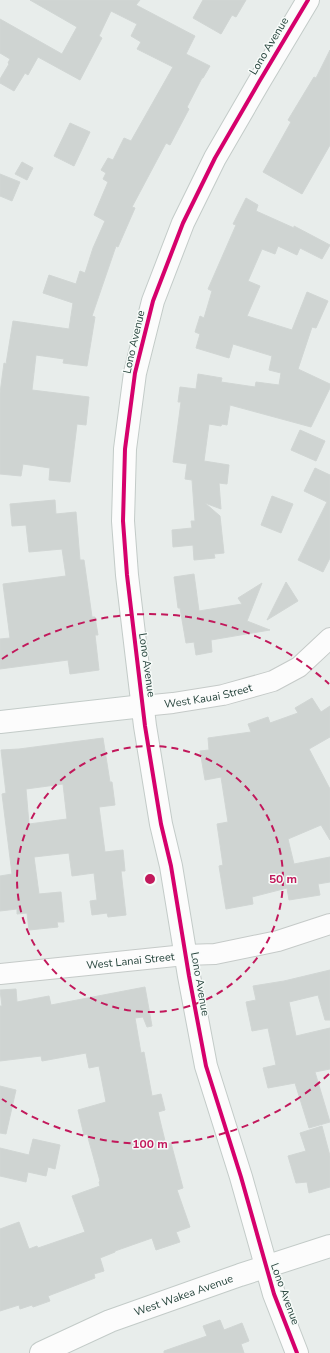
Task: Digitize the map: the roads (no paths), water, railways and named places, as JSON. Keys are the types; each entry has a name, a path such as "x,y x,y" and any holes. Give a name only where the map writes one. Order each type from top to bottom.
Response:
{"street":[{"name":"Lono Avenue","path":"297,1353 265,1268 241,1177 206,1066 185,955 171,866 160,817 145,726 127,575 123,521 125,449 135,373 153,301 182,224 215,158 308,0"},
{"name":"West Kauai Street","path":"0,722 173,703 223,695 273,681 299,667 330,638"},
{"name":"West Lanai Street","path":"0,974 185,955 216,954 278,941 330,924"},
{"name":"West Wakea Avenue","path":"41,1353 110,1321 240,1275 330,1246"}]}
